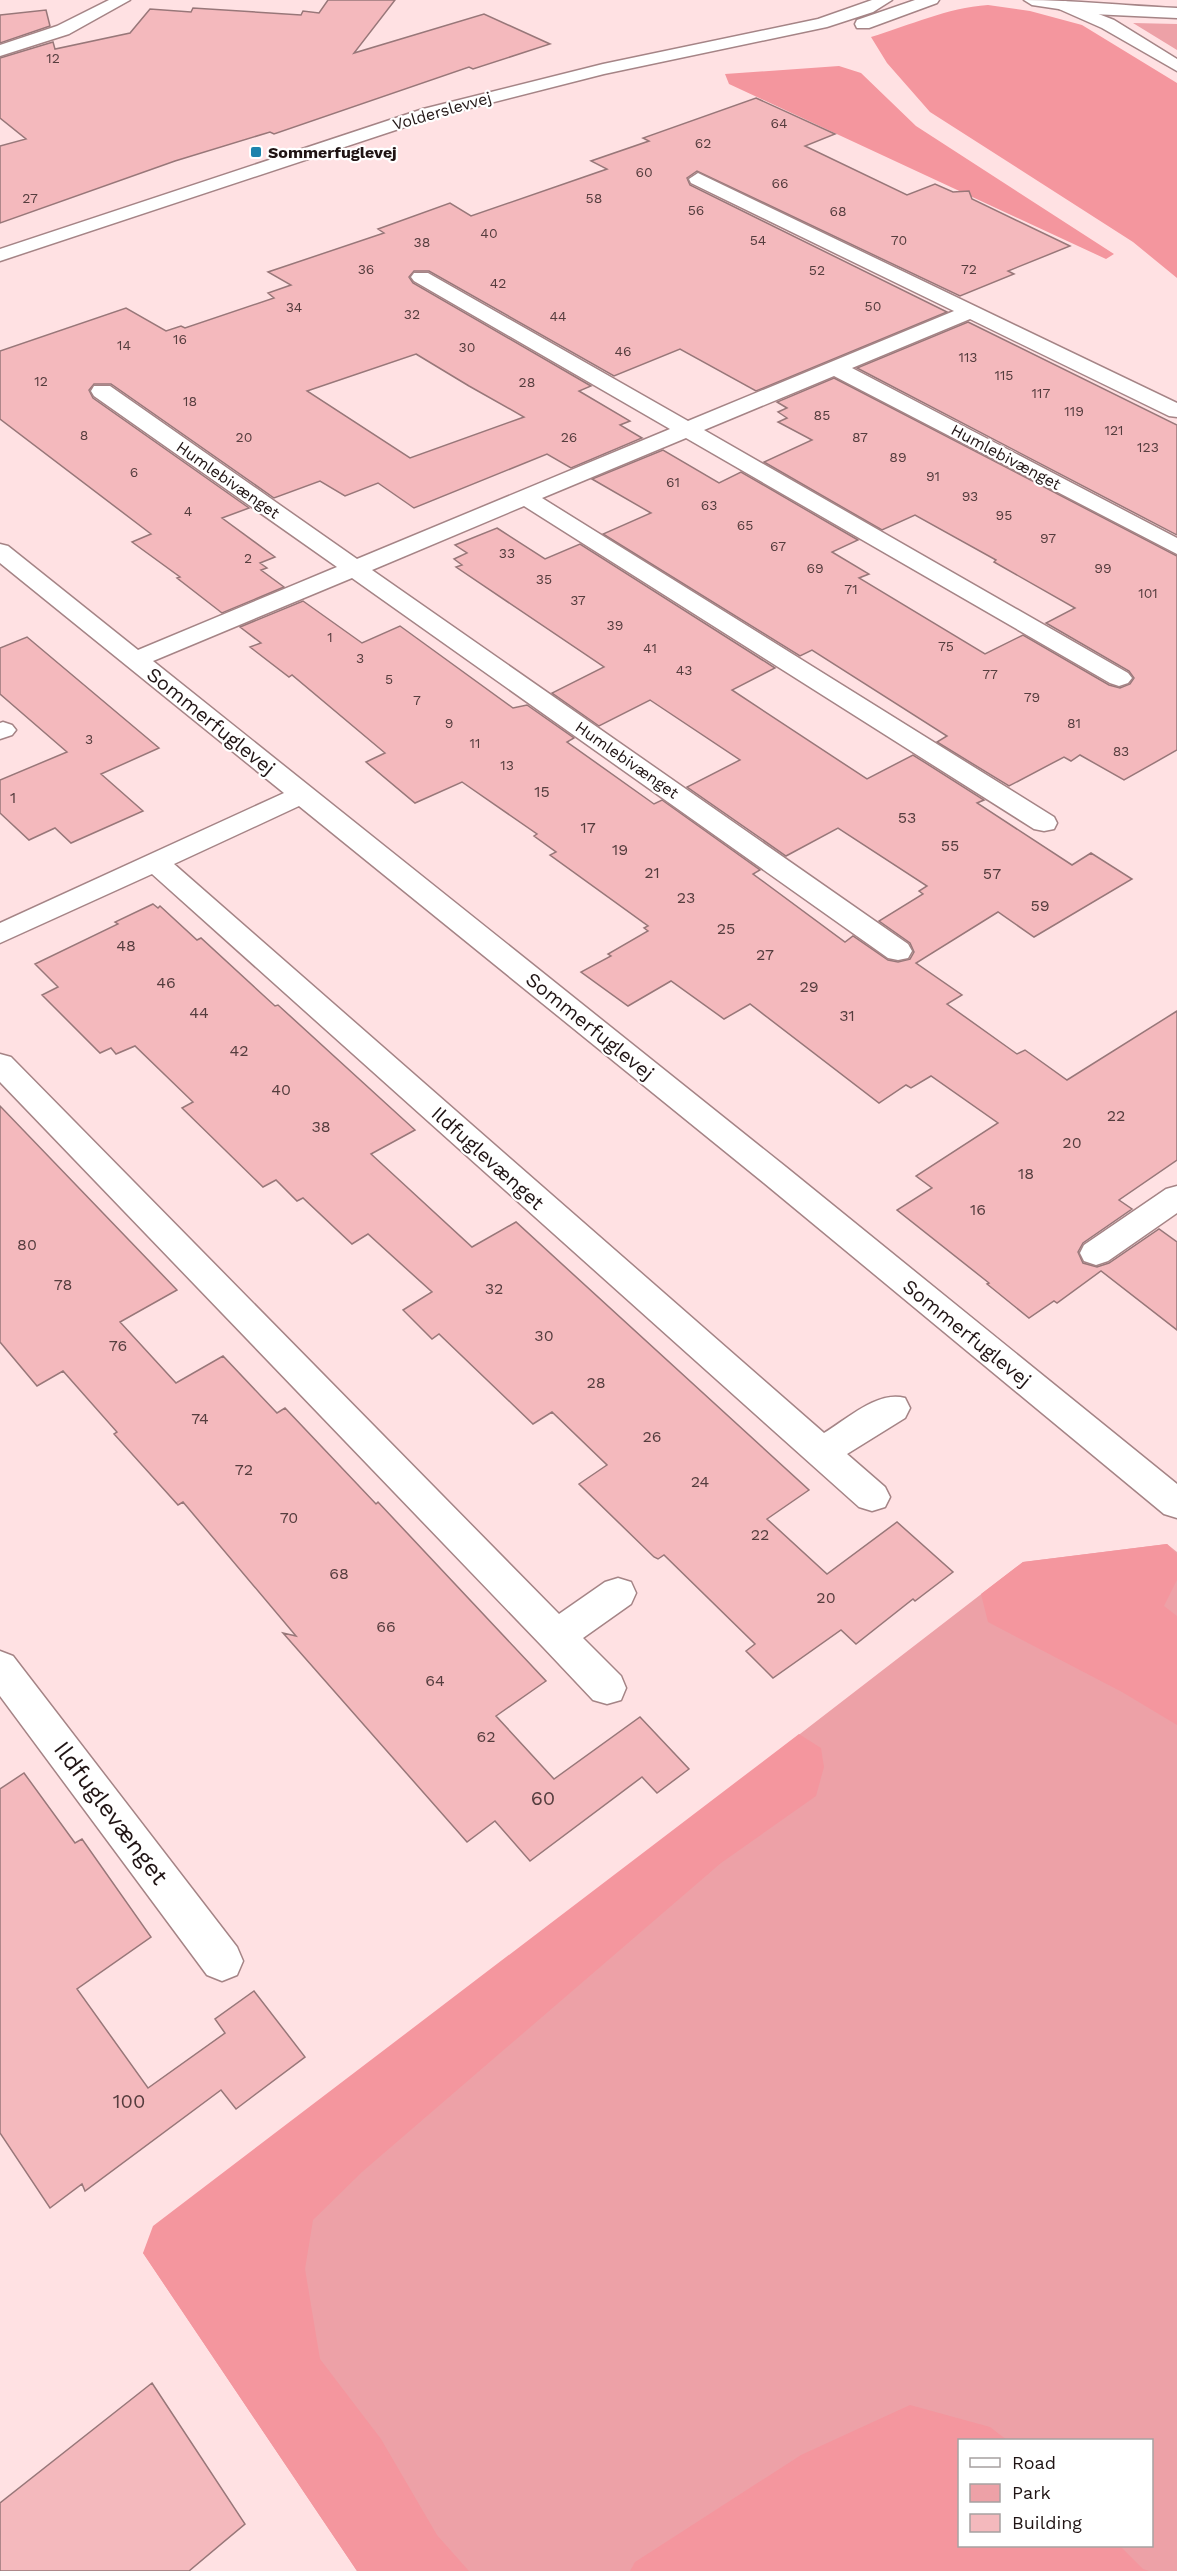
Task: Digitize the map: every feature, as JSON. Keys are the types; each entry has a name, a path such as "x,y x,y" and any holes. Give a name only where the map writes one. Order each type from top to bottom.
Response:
{"main road":[{"path":"0,51 63,30 122,0"},
{"name":"Volderslevvej","path":"0,255 429,113 603,69 843,17 884,0"},
{"name":"Volderslevvej","path":"719,45 853,27 879,21 931,0"},
{"path":"1032,0 1065,6 1177,14"},
{"path":"1065,6 1108,24 1177,66"},
{"path":"698,178 1177,411"},
{"path":"422,277 1119,678"},
{"path":"135,660 971,311"},
{"name":"Humlebivænget","path":"835,368 1177,547"},
{"name":"Humlebivænget","path":"102,391 898,951"},
{"path":"525,497 1044,823"},
{"name":"Sommerfuglevej","path":"0,551 775,1175 1177,1504"},
{"path":"0,934 303,794"},
{"name":"Ildfuglevænget","path":"155,862 872,1497"},
{"path":"0,1064 607,1688"},
{"path":"1096,1254 1177,1197"},
{"path":"822,1452 893,1408"},
{"path":"556,1636 618,1593"},
{"name":"Ildfuglevænget","path":"0,1667 222,1961"}],"green space":[{"path":"1133,23 1177,24 1177,50"},
{"path":"1167,1544 1177,1552 1177,2571 357,2571 143,2253 647,1852 1023,1562"}],"shaded area":[{"path":"988,5 1030,11 1082,25 1177,83 1177,278 1133,242 930,112 887,63 871,37 943,13"},
{"path":"839,66 861,73 916,126 1114,254 1106,259 729,84 725,74"},
{"path":"1167,1544 1177,1554 1177,1580 1164,1606 1177,1616 1177,1725 1122,1692 988,1622 981,1594 1023,1562"},
{"path":"799,1734 821,1748 824,1767 816,1796 721,1863 362,2172 313,2220 305,2269 320,2359 381,2439 437,2535 469,2571 357,2571 143,2253 153,2226"},
{"path":"910,2405 990,2427 1006,2439 958,2439 958,2547 1121,2547 1143,2569 1149,2571 630,2571 635,2562 801,2455"}],"building":[{"path":"328,0 395,0 354,53 484,14 550,44 473,69 469,67 274,134 270,132 175,161 0,223 0,146 26,139 0,118 0,58 53,42 55,49 130,33 150,9 191,12 193,8 301,15 303,11 319,13"},
{"path":"46,10 50,26 0,43 0,15"},
{"path":"756,98 835,134 805,146 907,195 935,184 953,192 969,191 972,199 1070,246 1008,271 1014,274 960,296 697,171 687,178 690,185 947,312 756,391 680,349 614,376 429,271 414,271 409,277 413,283 591,386 579,391 630,421 620,425 642,438 571,468 547,454 414,508 378,483 345,496 320,481 274,498 111,384 94,384 89,390 93,398 249,508 222,518 275,557 260,563 267,568 261,570 284,587 222,613 177,578 180,577 132,542 151,534 0,419 0,351 126,308 166,331 181,326 185,328 274,298 268,293 291,285 268,272 384,233 378,229 450,203 471,216 607,169 591,161 649,141 643,138","holes":["416,354 524,417 410,458 307,391"]},
{"path":"968,322 1177,425 1177,535 857,368"},
{"path":"834,378 1177,556 1177,750 1124,780 1080,755 1071,761 1064,757 1009,786 937,742 947,736 812,650 800,656 603,534 651,513 592,479 663,450 719,483 741,472 858,540 832,552 869,574 859,578 985,654 1023,635 1109,685 1120,688 1130,684 1134,678 1129,671 1046,623 1075,608 994,562 996,560 915,515 882,530 764,462 812,440 778,422 787,418 778,412 787,408 777,402"},
{"path":"497,528 545,559 580,544 775,668 732,690 867,779 913,755 984,800 977,803 1072,865 1091,853 1132,879 1034,937 998,912 916,963 962,995 947,1004 1017,1054 1025,1050 1067,1080 1177,1011 1177,1160 1119,1200 1132,1209 1083,1243 1078,1252 1083,1263 1097,1267 1109,1263 1159,1229 1177,1242 1177,1330 1101,1271 1057,1303 1054,1301 1029,1318 897,1210 932,1188 916,1176 998,1123 931,1076 911,1088 906,1085 879,1103 750,1004 724,1019 671,981 628,1006 581,972 611,956 608,954 648,931 644,928 648,926 550,855 556,852 534,836 537,834 462,782 415,803 366,762 385,753 292,675 289,677 250,647 261,643 240,627 303,601 362,643 400,626 513,708 527,705 574,738 567,742 654,804 662,800 760,870 753,874 845,942 853,936 888,960 898,962 910,959 914,952 910,943 879,921 923,894 919,891 927,886 838,828 786,856 687,787 740,760 650,700 599,726 552,693 604,667 456,567 462,565 454,559 467,553 455,545"},
{"path":"27,637 159,748 101,774 143,811 71,843 55,828 29,840 0,813 0,780 67,752 0,694 0,648"},
{"path":"153,904 158,908 160,906 197,940 201,938 415,1130 371,1154 472,1247 516,1222 809,1490 767,1519 827,1574 897,1522 953,1572 915,1601 913,1599 856,1644 841,1630 773,1678 746,1651 755,1644 664,1555 658,1559 654,1557 579,1484 607,1465 552,1412 533,1424 439,1334 432,1339 403,1310 432,1292 368,1234 352,1244 303,1198 297,1201 276,1180 263,1187 182,1108 193,1102 135,1046 116,1054 111,1048 100,1053 42,995 58,987 35,964 118,924 115,922"},
{"path":"0,1106 177,1290 120,1322 176,1383 223,1356 277,1413 285,1408 376,1504 378,1502 546,1681 496,1716 554,1779 640,1717 689,1769 657,1793 642,1777 530,1861 495,1821 467,1842 283,1633 296,1636 183,1502 178,1505 114,1434 117,1432 63,1371 37,1386 0,1342"},
{"path":"24,1773 75,1843 82,1839 151,1937 77,1989 148,2088 225,2033 215,2019 254,1991 305,2057 236,2109 221,2090 85,2191 82,2184 50,2208 0,2133 0,1789"},
{"path":"152,2383 245,2524 189,2571 0,2571 0,2503"}],"place":[{"name":"Sommerfuglevej","path":"256,152"}]}
